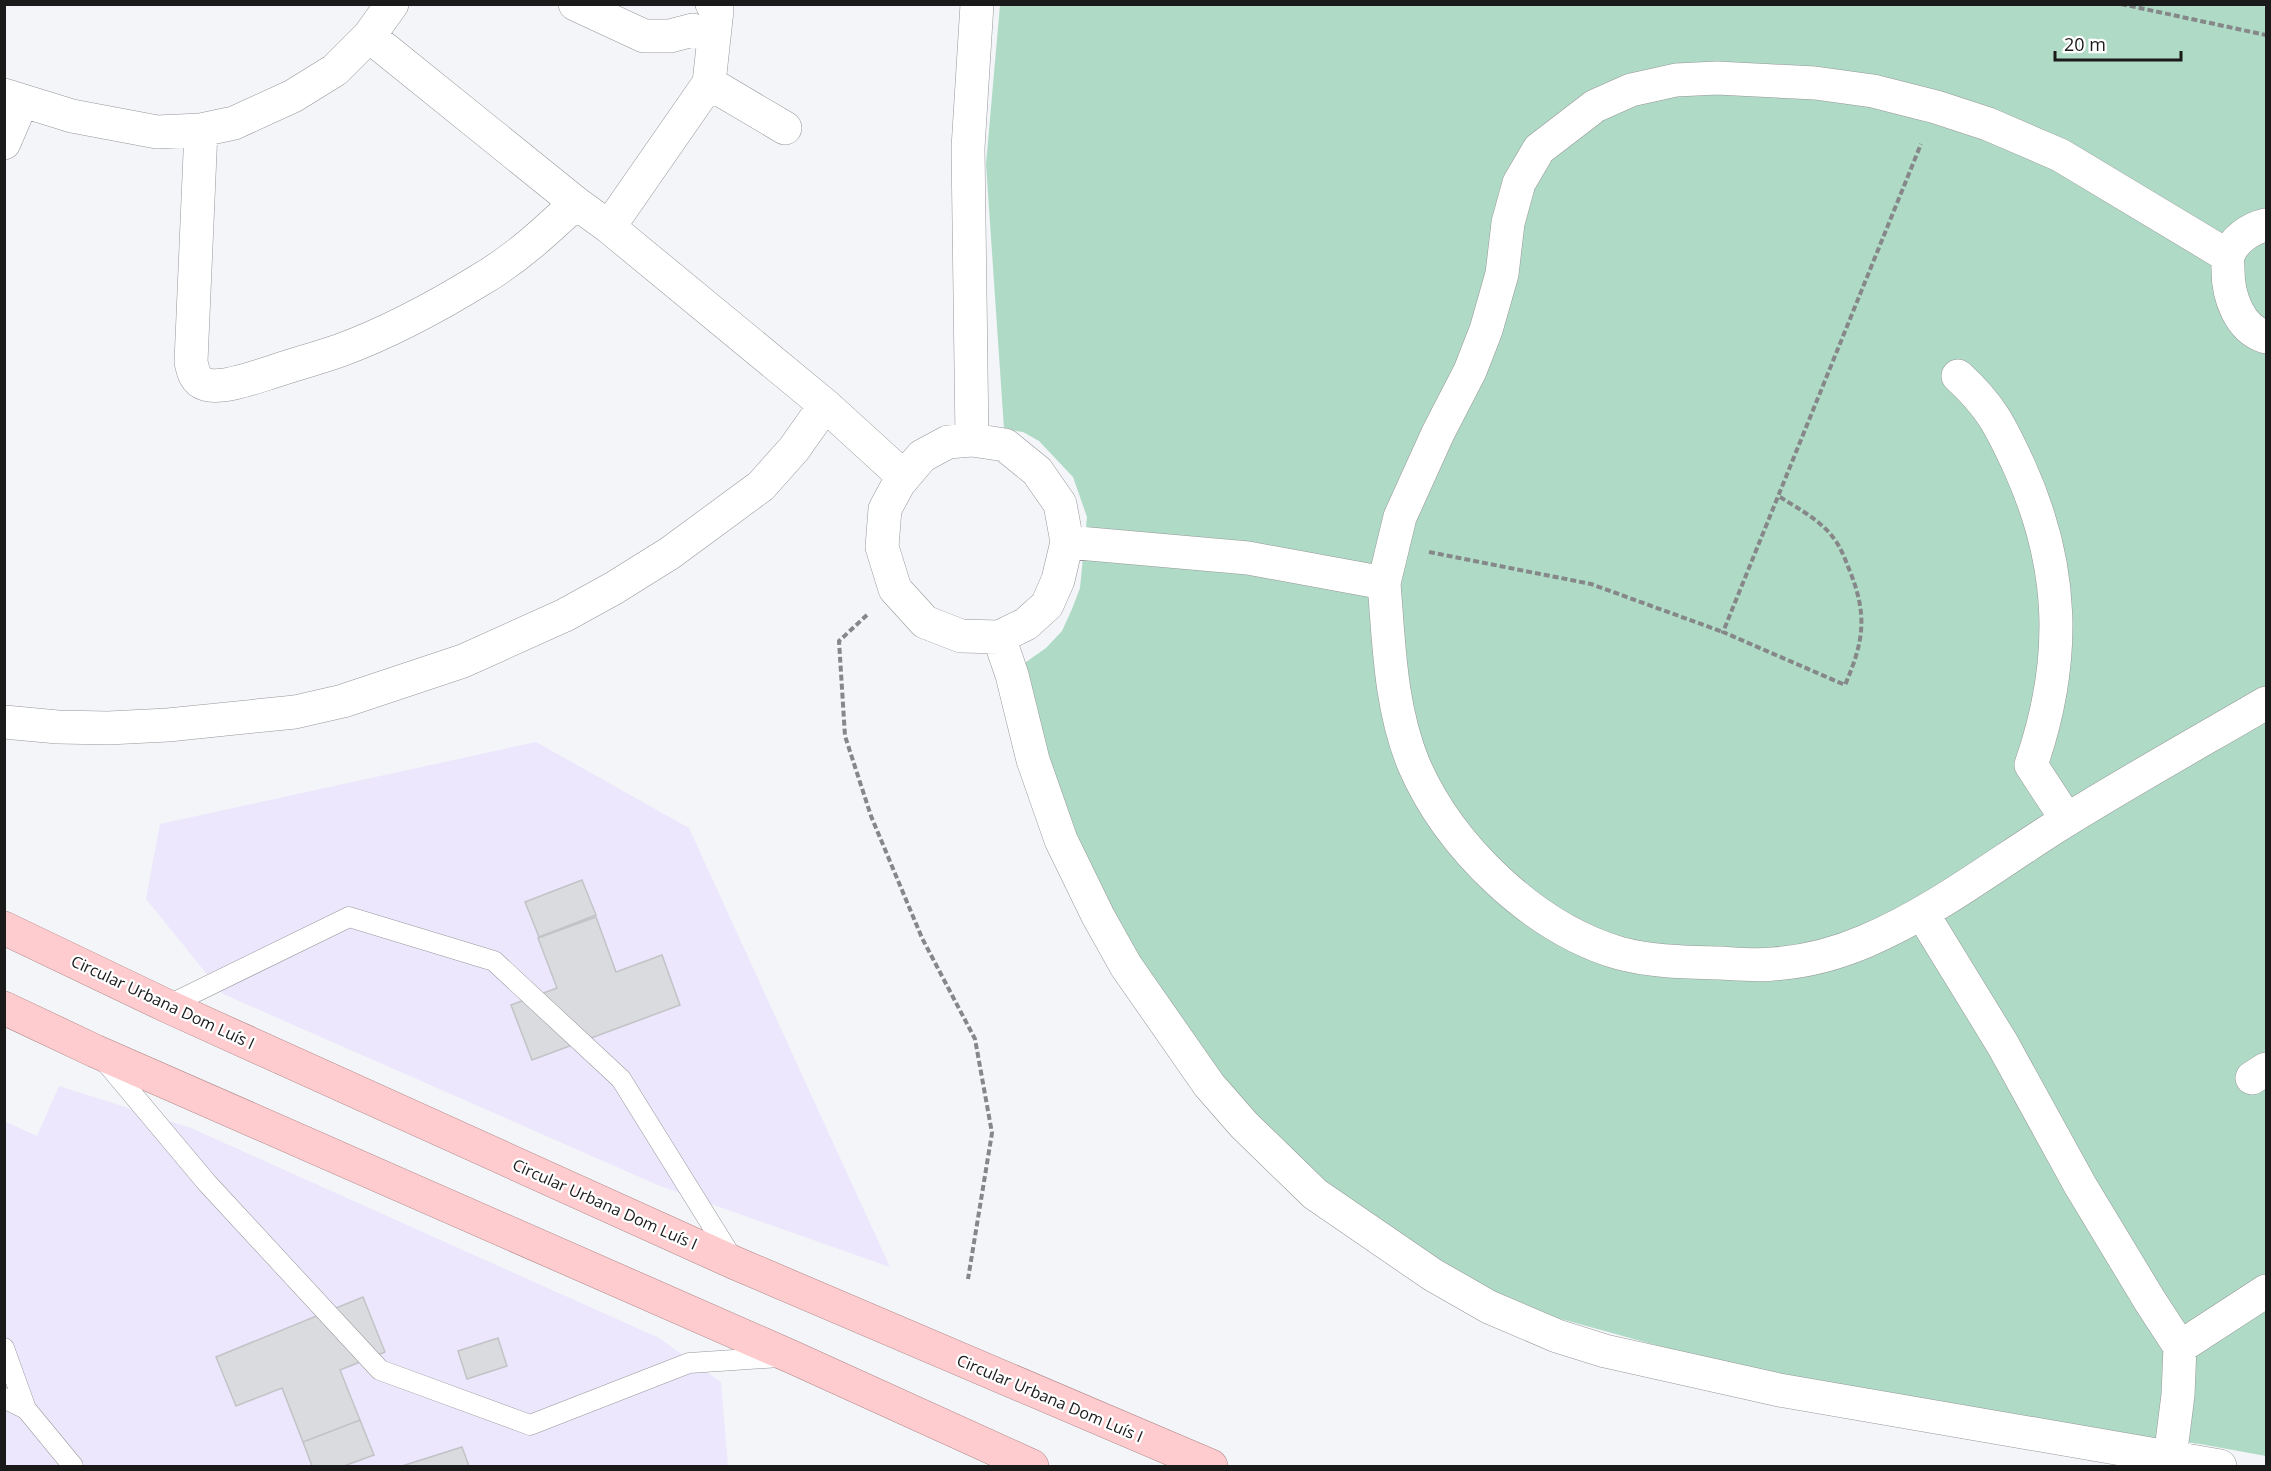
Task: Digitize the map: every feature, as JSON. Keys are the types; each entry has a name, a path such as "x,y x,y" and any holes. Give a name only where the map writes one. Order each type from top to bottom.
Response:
{"highway":[{"name":"Circular Urbana Dom Luís I","path":"4,928 167,1006 735,1263 1211,1467"},
{"path":"4,1008 95,1051 792,1357 1032,1467"}],"street":[{"path":"4,143 14,98 72,116 157,132 201,130 234,123 293,96 335,70 369,36 392,4"},
{"path":"575,4 644,36 670,36 693,30 713,20"},
{"path":"972,440 968,148 977,4"},
{"path":"609,227 709,83 713,20"},
{"path":"369,36 609,227 825,405 904,477"},
{"path":"2228,256 2060,155 1988,124 1936,107 1872,91 1815,83 1717,78 1676,80 1631,90 1595,106 1539,149 1519,183 1508,223 1502,274 1486,330 1470,371 1438,433 1400,517 1384,583 1389,663 1395,701 1414,765 1428,793 1472,854 1507,891 1581,940 1621,953 1674,963 1774,964 1836,952 1856,945 1922,913 2067,820 2266,704"},
{"path":"709,83 785,128"},
{"path":"201,130 191,362 196,378 203,384 211,386 256,377 341,350 417,316 501,266 537,239 576,203"},
{"path":"2266,225 2257,227 2239,239 2228,256 2228,287 2240,317 2258,335 2266,338"},
{"path":"1958,376 1976,392 1999,421 2044,528 2055,591 2056,652 2052,694 2043,731 2031,765 2067,820"},
{"path":"4,722 58,727 108,728 276,715 343,701 463,661 565,615 614,588 679,546 761,486 794,449 825,405"},
{"path":"972,440 1005,445 1037,471 1060,504 1067,542 1058,580 1047,605 1026,624 999,637 961,636 925,622 895,589 882,547 885,509 904,477 922,456 948,442 972,440"},
{"path":"1067,542 1248,558 1384,583"},
{"path":"999,637 1012,675 1033,760 1061,840 1125,966 1209,1085 1244,1125 1315,1194 1433,1275 1489,1306 1557,1336 1677,1369 1779,1390 2220,1467"},
{"path":"1922,913 2003,1045 2080,1185 2180,1347 2178,1395 2170,1458"},
{"path":"2180,1347 2266,1291"}],"lane":[{"path":"167,1006 349,917 494,961 621,1079 735,1263"},
{"path":"95,1051 207,1183 381,1370 530,1425 689,1363 792,1357"},
{"path":"4,1348 26,1409 73,1467"},
{"path":"4,1398 26,1409"}],"path":[{"path":"2121,4 2266,35"},
{"path":"1723,632 1780,498 1936,107"},
{"path":"1393,545 1591,584 1723,632 1845,685 1857,659 1862,631 1856,585 1835,539 1807,513 1780,498"},
{"path":"895,589 839,641 845,735 871,816 922,938 975,1039 992,1134 968,1279"}],"shaded area":[{"path":"536,742 689,828 890,1267 660,1186 223,994 146,899 160,824"},
{"path":"59,1086 191,1128 659,1338 721,1382 728,1466 5,1466 4,1121 37,1136"}],"green space":[{"path":"2256,4 2266,7 2266,1456 2200,1444 2102,1432 1899,1400 1677,1351 1554,1317 1477,1285 1323,1181 1253,1118 1172,1021 1104,907 1054,790 1019,667 1046,648 1062,631 1072,609 1080,588 1087,517 1073,477 1039,441 1023,432 1004,429 986,164 1000,5"}],"building":[{"path":"582,880 596,915 539,937 525,902"},
{"path":"596,917 616,972 662,955 680,1005 532,1060 511,1005 557,988 538,938"},
{"path":"363,1297 385,1352 340,1370 360,1420 303,1442 282,1388 236,1406 216,1357"},
{"path":"498,1338 507,1366 467,1379 458,1351"},
{"path":"360,1420 374,1455 344,1466 312,1466 303,1442"},
{"path":"462,1447 469,1466 402,1466"}]}
